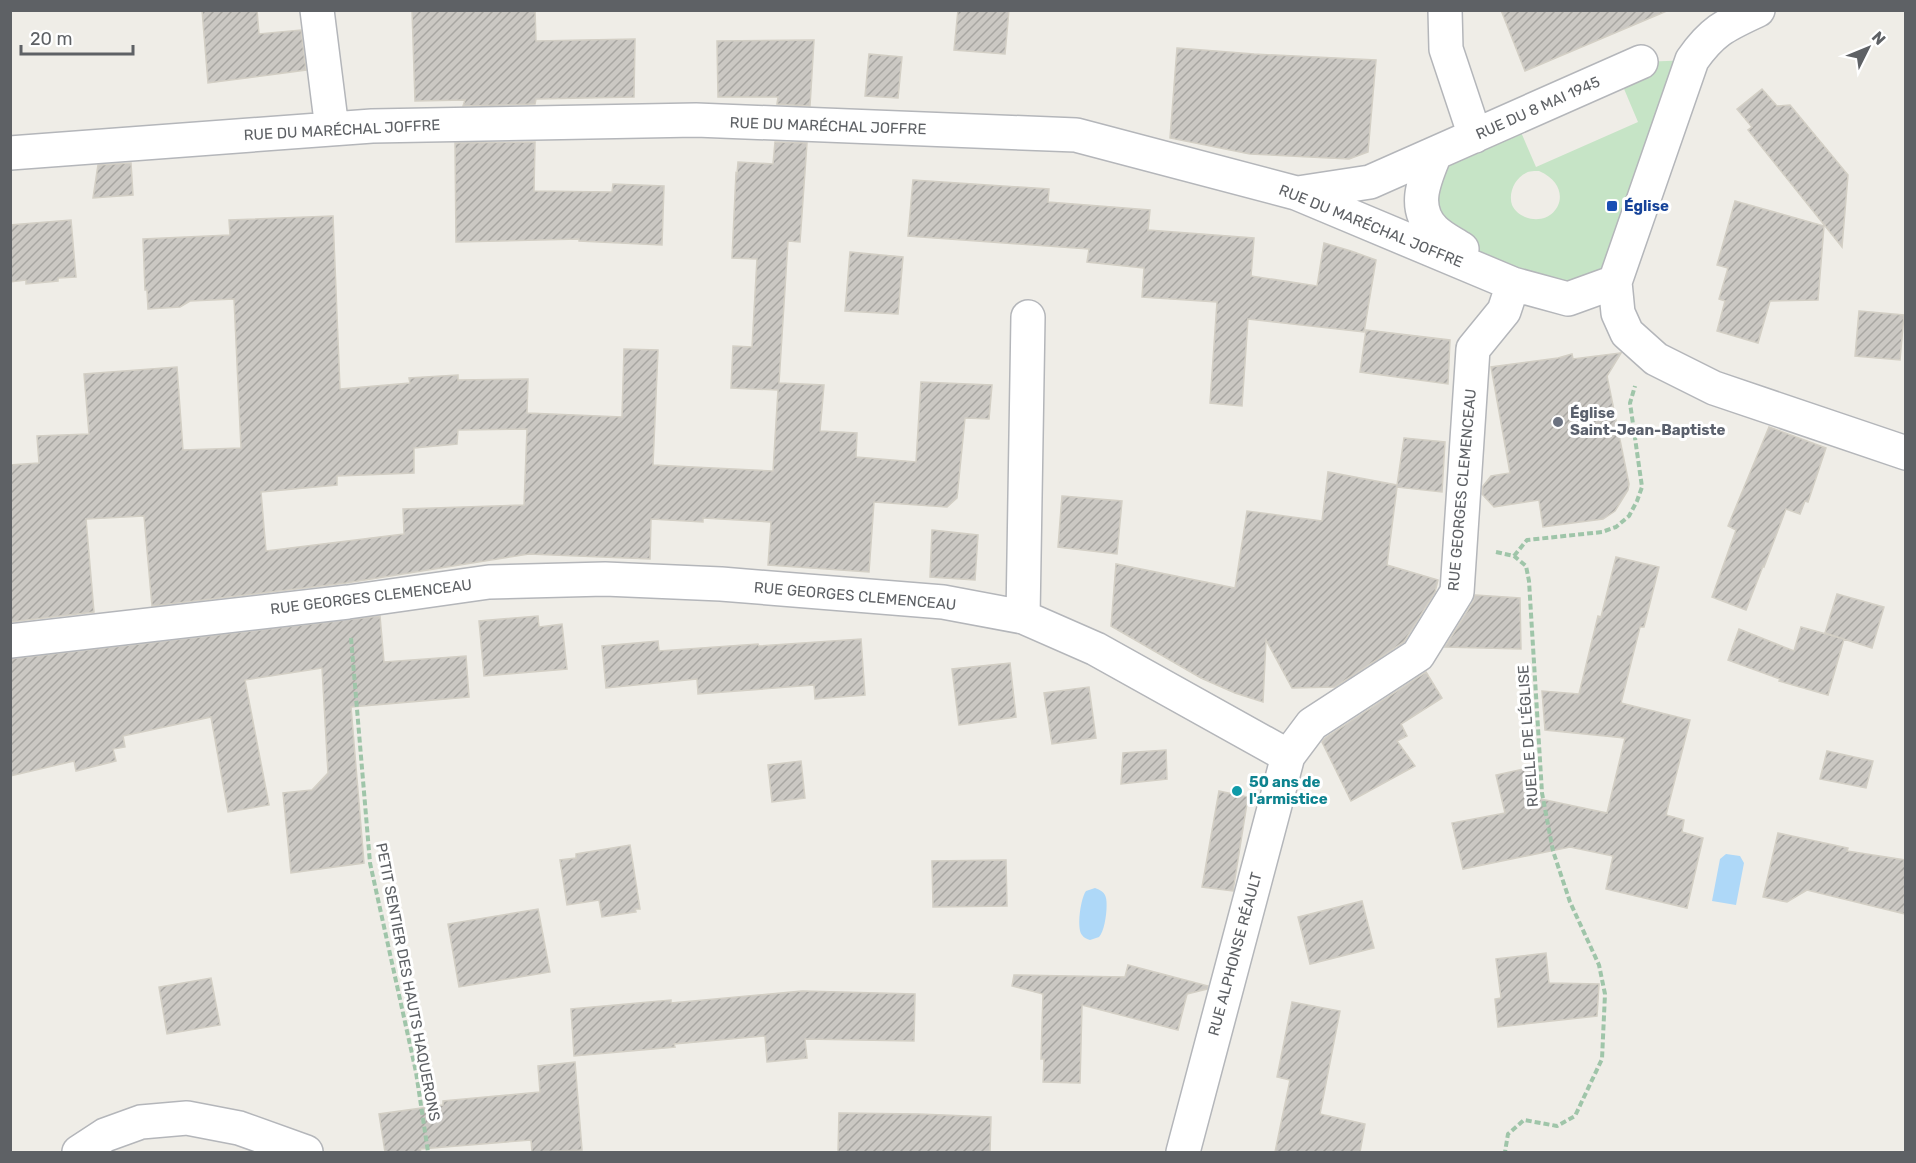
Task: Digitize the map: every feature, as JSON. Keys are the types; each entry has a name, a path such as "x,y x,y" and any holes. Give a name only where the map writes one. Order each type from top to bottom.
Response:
{"street":[{"path":"317,10 332,129"},
{"path":"1445,10 1446,49 1475,136"},
{"path":"1758,10 1724,27 1705,41 1692,60 1615,282 1618,314 1627,333 1656,359 1714,388 1905,453"},
{"name":"RUE DU 8 MAI 1945","path":"1296,193 1370,182 1641,62"},
{"name":"RUE DU MARÉCHAL JOFFRE","path":"10,153 372,126 696,120 1076,135 1296,193 1513,284 1568,299 1615,282"},
{"path":"1435,154 1422,188 1421,205 1425,218 1435,231 1513,284"},
{"name":"RUE GEORGES CLEMENCEAU","path":"10,641 348,602 489,582 605,579 721,584 943,602 1023,617 1096,649 1288,756 1312,724 1418,655 1456,592 1473,349 1504,311 1513,284"},
{"path":"1023,617 1028,317"},
{"name":"RUE ALPHONSE RÉAULT","path":"1183,1152 1288,756"},
{"path":"79,1152 105,1136 141,1122 187,1118 239,1128 306,1152"}],"path":[{"path":"1460,543 1514,556 1527,540 1602,532 1616,526 1629,516 1642,487 1630,403 1647,351"},
{"name":"RUELLE DE L'ÉGLISE","path":"1505,1152 1508,1134 1524,1120 1557,1126 1575,1116 1602,1059 1605,994 1599,965 1570,902 1553,852 1542,793 1529,581 1526,566 1514,556"},
{"name":"PETIT SENTIER DES HAUTS HAQUERONS","path":"348,602 370,863 416,1072 428,1152"}],"green space":[{"path":"1692,60 1615,282 1568,299 1435,231 1435,154 1641,62","holes":["1619,77 1638,122 1536,167 1517,123","1539,171 1551,178 1558,187 1560,196 1553,212 1546,217 1536,219 1525,217 1517,212 1512,205 1511,196 1516,182 1522,175"]}],"water":[{"path":"1726,854 1740,856 1744,863 1736,905 1712,901 1720,859"},
{"path":"1095,888 1105,896 1106,913 1101,934 1090,940 1080,931 1080,913 1086,891"}],"building":[{"path":"202,10 257,10 259,34 301,30 306,70 208,83"},
{"path":"412,10 535,10 536,41 635,39 634,97 536,99 535,104 463,106 465,100 415,101"},
{"path":"958,10 1009,10 1005,54 954,50"},
{"path":"1501,10 1669,10 1525,71"},
{"path":"814,40 810,106 777,104 778,97 718,97 717,41"},
{"path":"1177,48 1376,60 1368,152 1349,159 1250,154 1170,138"},
{"path":"869,54 902,57 898,98 865,96"},
{"path":"1762,89 1777,106 1790,105 1848,175 1842,247 1748,130 1752,127 1737,109"},
{"path":"535,142 534,191 612,192 613,184 664,186 662,245 579,241 579,239 456,242 455,143"},
{"path":"775,142 807,143 800,242 788,241 779,383 824,385 820,431 857,433 856,457 916,462 921,382 992,385 989,419 965,418 957,498 947,507 874,502 869,572 768,565 771,522 703,518 703,522 651,519 650,559 529,554 346,583 152,606 144,516 86,519 94,612 10,622 10,465 39,463 37,436 89,434 84,374 177,367 183,450 241,448 234,299 190,301 180,307 148,309 147,290 145,290 143,239 230,235 229,220 333,216 340,389 410,383 409,378 458,375 458,380 528,379 527,413 622,417 624,349 658,350 653,465 773,471 778,390 731,388 733,346 752,347 757,259 732,258 738,162 773,164","holes":["527,429 524,505 403,509 404,534 266,551 261,492 337,485 337,476 414,473 414,448 457,444 458,430"]},
{"path":"131,163 133,195 93,198 98,165"},
{"path":"913,180 1049,189 1048,202 1150,210 1148,230 1254,238 1251,276 1317,286 1324,243 1351,251 1376,260 1364,332 1248,319 1242,406 1210,403 1217,302 1142,297 1144,268 1087,262 1089,249 908,236"},
{"path":"1735,201 1824,226 1818,300 1770,301 1758,343 1717,331 1725,301 1719,299 1728,268 1717,265"},
{"path":"71,220 76,277 26,284 26,280 10,282 10,225"},
{"path":"850,252 903,257 898,314 845,311"},
{"path":"1859,311 1904,315 1900,360 1855,356"},
{"path":"1366,330 1450,340 1448,384 1360,372"},
{"name":"Église Saint-Jean-Baptiste","path":"1621,353 1607,376 1629,484 1628,490 1615,511 1603,519 1543,527 1539,500 1494,507 1482,494 1483,486 1491,476 1510,473 1491,367 1572,354 1573,359"},
{"path":"1769,427 1826,448 1808,502 1805,501 1800,514 1786,509 1746,610 1712,597 1736,530 1728,526"},
{"path":"1404,438 1445,442 1442,492 1397,487 1387,565 1438,580 1435,592 1404,642 1335,687 1292,688 1266,640 1263,702 1201,678 1111,626 1116,564 1235,588 1247,511 1322,521 1328,472 1397,485"},
{"path":"1062,496 1122,501 1117,554 1058,547"},
{"path":"932,530 978,535 975,580 930,577"},
{"path":"1616,557 1659,567 1644,627 1640,627 1621,703 1690,720 1666,815 1684,820 1682,832 1703,838 1687,908 1606,889 1613,856 1570,847 1463,869 1452,823 1505,813 1496,775 1533,767 1536,798 1607,813 1625,738 1545,730 1542,691 1579,694 1598,616 1601,617"},
{"path":"1837,594 1884,607 1872,648 1825,633"},
{"path":"1475,595 1520,598 1521,649 1445,647"},
{"path":"380,616 384,662 466,656 469,697 351,707 364,863 291,873 283,793 312,790 328,773 322,668 245,680 269,805 228,812 211,717 123,736 125,747 113,749 116,761 76,771 74,761 10,776 10,659"},
{"path":"538,616 539,627 562,624 567,669 484,676 479,621"},
{"path":"1801,627 1844,639 1828,695 1779,681 1780,679 1728,660 1739,629 1794,651"},
{"path":"861,639 865,695 815,699 814,685 698,694 697,679 606,688 602,646 658,641 659,651"},
{"path":"1010,663 1016,717 959,725 952,669"},
{"path":"1426,672 1442,698 1401,724 1407,736 1397,741 1415,766 1351,801 1322,742"},
{"path":"1089,687 1096,738 1052,744 1044,693"},
{"path":"1166,750 1167,779 1121,784 1123,753"},
{"path":"1827,751 1873,761 1866,788 1820,779"},
{"path":"801,761 805,798 772,802 768,765"},
{"path":"1219,791 1248,797 1233,891 1202,887"},
{"path":"1778,833 1848,848 1847,851 1905,860 1905,914 1807,890 1787,902 1763,897"},
{"path":"630,845 640,909 635,909 636,912 602,917 599,900 567,905 560,860 576,858 576,854"},
{"path":"1006,860 1007,906 933,907 932,861"},
{"path":"1362,901 1374,948 1310,964 1298,917"},
{"path":"538,909 550,972 459,987 448,924"},
{"path":"1546,953 1549,983 1599,984 1597,1016 1498,1027 1495,999 1501,998 1496,959"},
{"path":"1128,965 1208,986 1207,989 1187,994 1178,1030 1082,1005 1080,1083 1043,1082 1044,1059 1041,1059 1043,994 1012,986 1014,975 1125,977"},
{"path":"211,978 220,1025 167,1034 159,987"},
{"path":"802,991 915,994 914,1041 805,1039 807,1058 767,1062 765,1036 574,1056 571,1009"},
{"path":"1292,1002 1340,1011 1320,1114 1365,1124 1360,1152 1275,1152 1290,1080 1277,1077"},
{"path":"575,1062 582,1150 532,1152 531,1140 420,1149 421,1152 385,1152 379,1114 443,1105 443,1101 540,1092 538,1066"},
{"path":"839,1113 991,1117 990,1152 838,1152"}],"place":[{"name":"Église","path":"1612,206"},
{"name":"Église Saint-Jean-Baptiste","path":"1558,422"},
{"name":"50 ans de l'armistice","path":"1237,791"}]}
